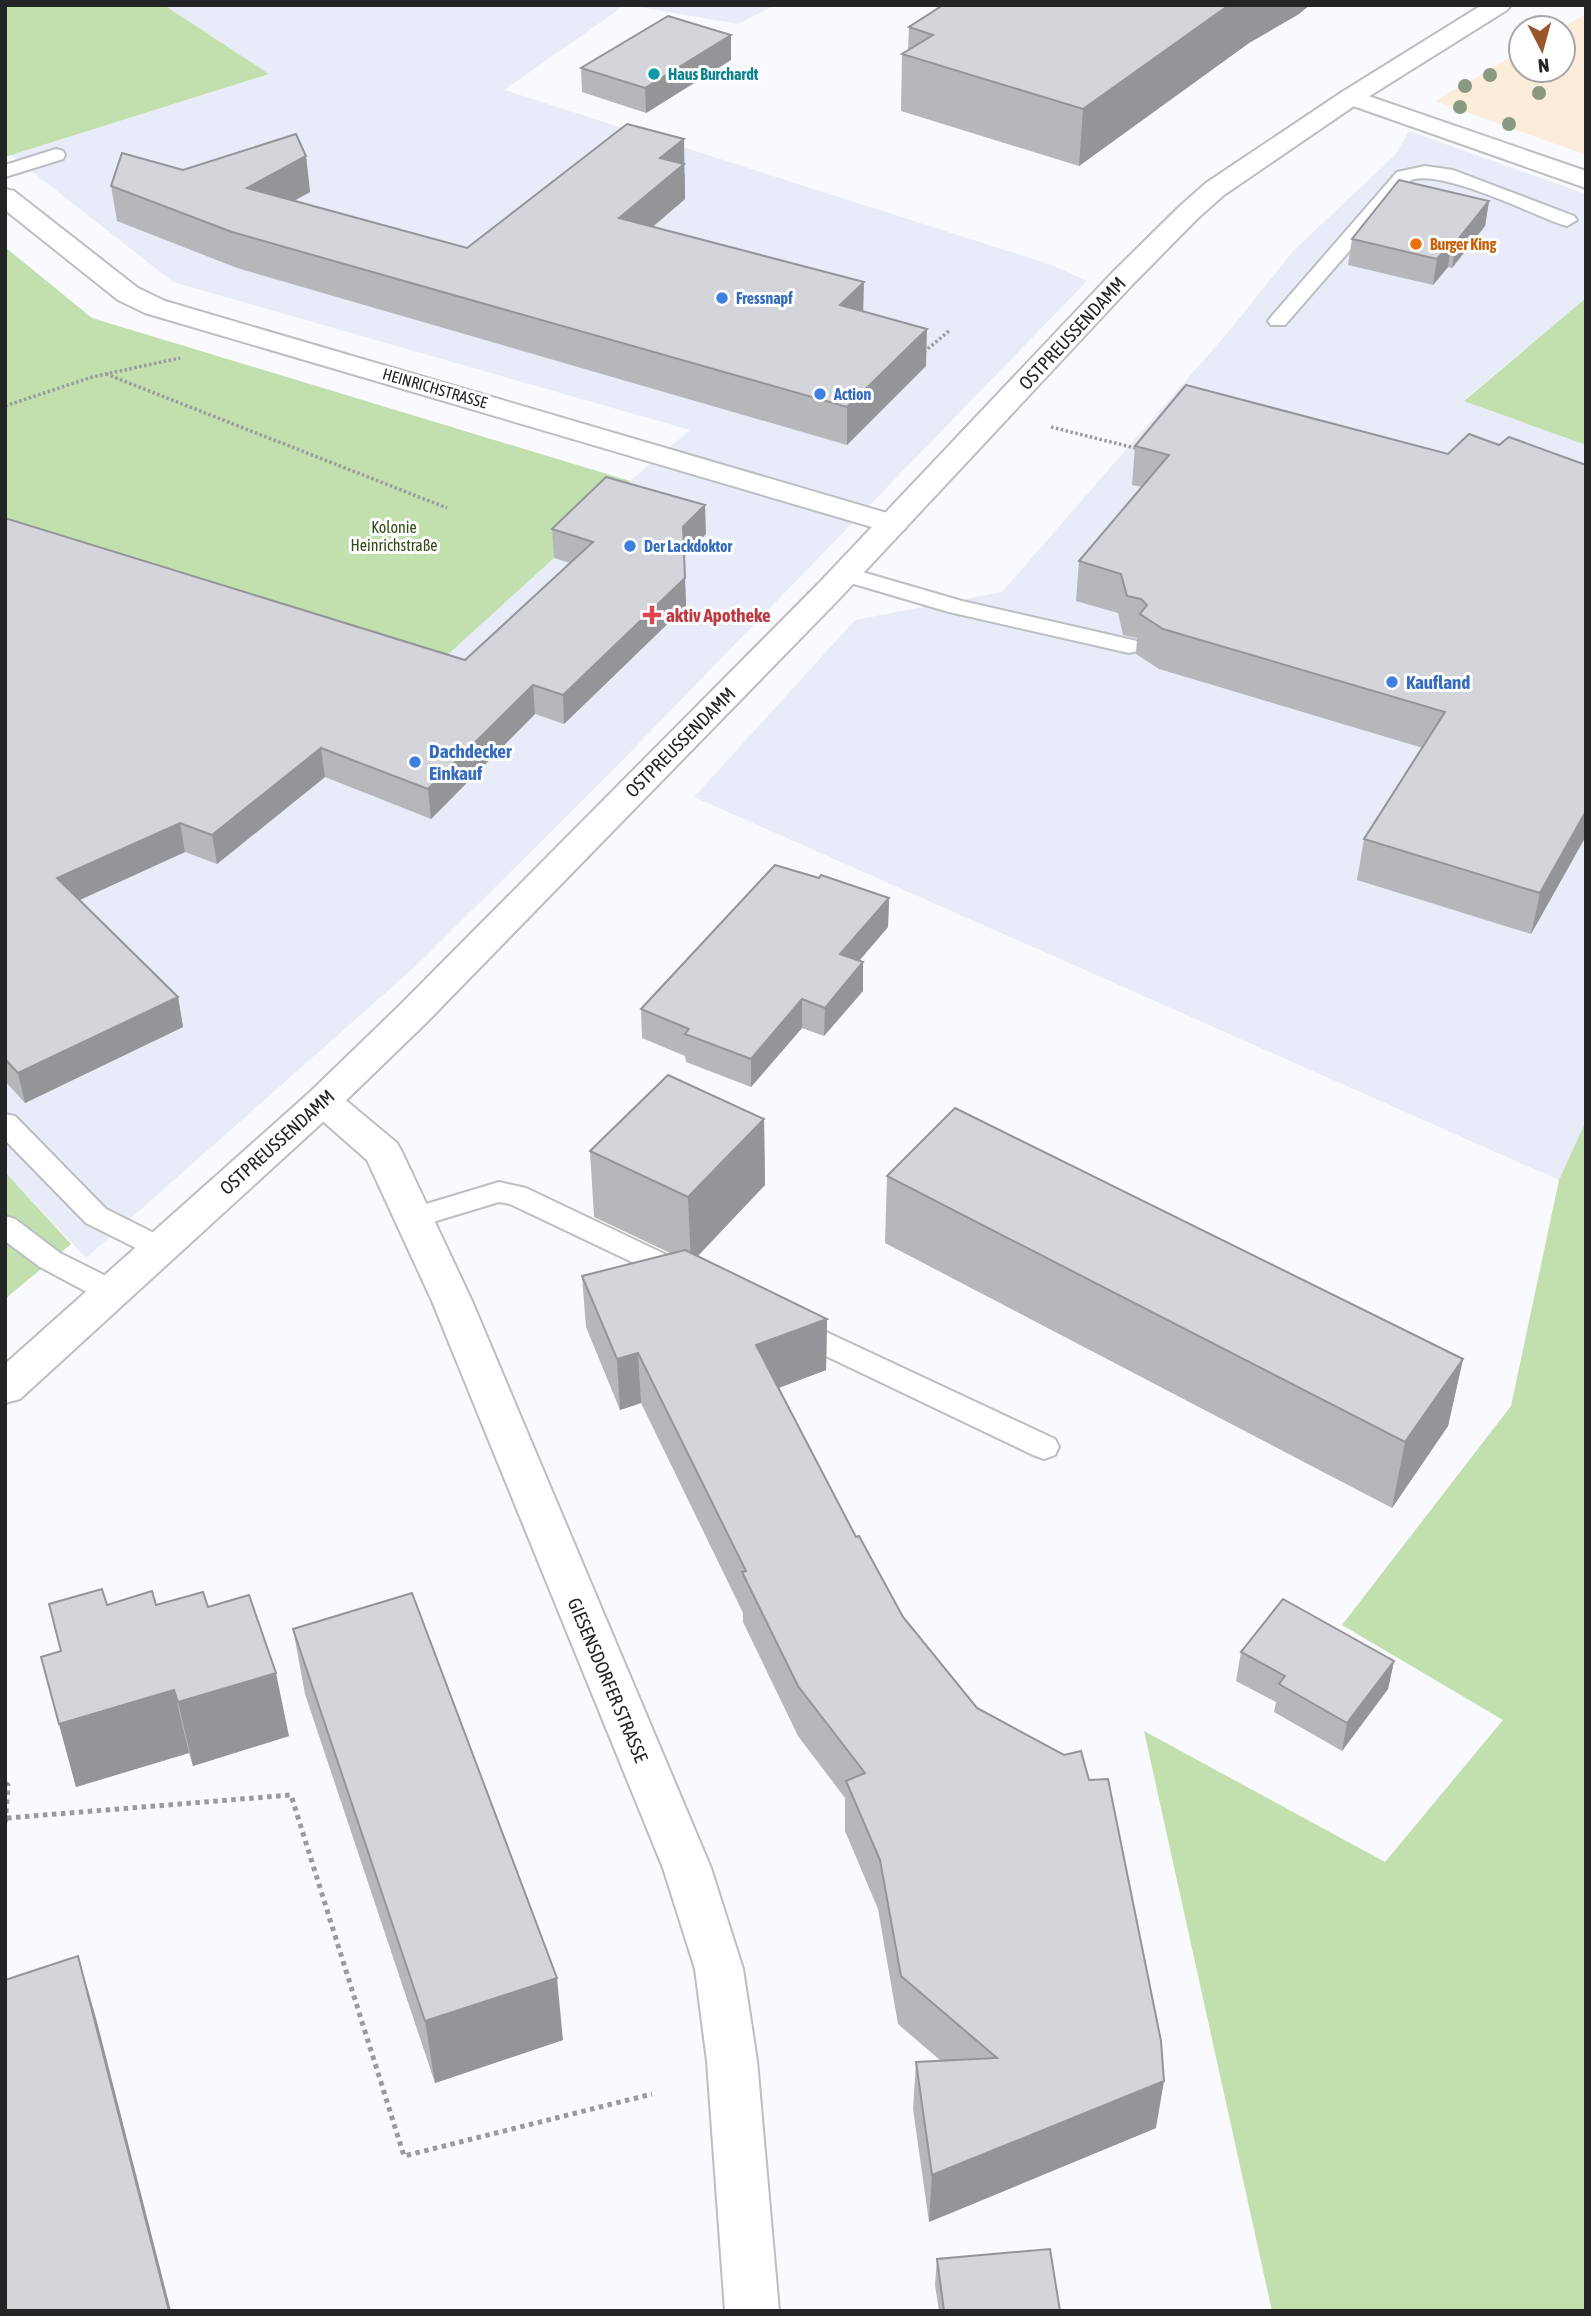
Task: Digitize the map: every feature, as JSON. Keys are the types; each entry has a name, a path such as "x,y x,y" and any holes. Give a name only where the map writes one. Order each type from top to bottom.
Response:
{"main road":[{"name":"OSTPREUSSENDAMM","path":"5,1388 323,1101 413,1014 845,574 1123,278 1189,212 1214,189 1351,97 1499,5"},
{"path":"1351,97 1586,180"},
{"name":"HEINRICHSTRASSE","path":"5,197 128,294 155,307 893,524"},
{"name":"GIESENSDORFER STRASSE","path":"323,1101 383,1152 452,1301 687,1868 719,1969 732,2061 752,2311"}],"lane":[{"path":"5,171 56,155"},
{"path":"1278,321 1404,176 1410,173 1428,171 1446,174 1567,220"},
{"path":"845,574 969,610 1129,646"},
{"path":"5,1123 96,1216 160,1248"},
{"path":"414,1218 499,1192 516,1195 705,1285"},
{"path":"5,1226 50,1260 112,1292"},
{"path":"768,1315 1044,1447"}],"path":[{"path":"922,354 950,330"},
{"path":"5,406 106,374 185,357"},
{"path":"106,374 447,508"},
{"path":"1051,427 1144,450"},
{"path":"5,1783 8,1785 5,1826"},
{"path":"7,1818 291,1795 404,2156 652,2094"}],"shaded area":[{"path":"164,5 625,5 504,90 1052,265 1087,281 616,767 418,964 86,1258 5,1172 5,517 423,677 630,481 690,430 173,282 11,155 268,74"},
{"path":"627,5 775,5 738,24"},
{"path":"1586,14 1586,155 1435,101 1507,59 1507,84 1577,84 1577,19"},
{"path":"1409,131 1586,194 1586,298 1464,400 1586,445 1586,1121 1559,1180 694,797 855,620 1002,592 1229,331 1293,251 1396,154"}],"green space":[{"path":"5,5 164,5 269,74 5,157"},
{"name":"Kolonie Heinrichstraße","path":"5,247 92,318 630,481 554,558 423,677 5,517"},
{"path":"1586,298 1586,445 1464,401"},
{"path":"1586,1121 1586,2311 1272,2311 1144,1731 1385,1862 1503,1720 1342,1625 1511,1406 1559,1180"},
{"path":"5,1172 71,1244 5,1299"}],"building":[{"path":"943,5 1229,5 1083,109 902,54 933,35 909,27"},
{"path":"668,16 731,35 645,88 581,68"},
{"path":"627,124 684,139 660,158 684,164 619,218 864,282 840,305 927,329 847,407 232,232 111,186 122,153 183,170 296,134 306,156 247,188 467,248"},
{"path":"1399,180 1489,201 1456,242 1452,241 1437,259 1352,239"},
{"name":"Kaufland","path":"1186,385 1448,454 1469,434 1499,445 1509,437 1586,465 1586,811 1540,893 1364,839 1445,712 1163,629 1140,614 1147,605 1141,599 1127,596 1121,574 1079,561 1169,455 1135,446"},
{"path":"606,477 705,505 683,527 685,578 563,695 533,685 428,789 321,748 212,835 180,823 57,878 178,997 18,1073 5,1059 5,518 465,660 593,542 552,529"},
{"path":"775,865 819,878 821,875 889,898 840,954 863,962 825,1008 802,999 751,1059 685,1034 689,1029 641,1009"},
{"path":"668,1075 764,1119 688,1197 590,1151"},
{"path":"955,1108 1463,1359 1405,1442 887,1176"},
{"path":"685,1250 827,1319 756,1345 856,1537 859,1536 903,1617 977,1708 1064,1755 1081,1751 1089,1780 1108,1779 1161,2041 1164,2081 932,2175 916,2062 997,2058 901,1976 880,1860 846,1781 865,1773 798,1686 742,1572 746,1571 638,1353 617,1359 582,1276"},
{"path":"102,1589 107,1605 152,1591 156,1605 203,1592 208,1607 249,1595 276,1673 178,1702 174,1690 59,1724 41,1657 61,1651 49,1604"},
{"path":"412,1593 557,1978 425,2021 293,1629"},
{"path":"1283,1599 1394,1661 1347,1723 1279,1684 1285,1676 1241,1652"},
{"path":"78,1956 169,2311 6,2311 5,1980"},
{"path":"1050,2249 1060,2311 944,2311 937,2259"}],"place":[{"name":"Haus Burchardt","path":"654,74"},
{"name":"Burger King","path":"1416,244"},
{"name":"Fressnapf","path":"722,298"},
{"name":"Action","path":"820,394"},
{"name":"Der Lackdoktor","path":"630,546"},
{"name":"aktiv Apotheke","path":"652,615"},
{"name":"Kaufland","path":"1392,682"},
{"name":"Dachdecker Einkauf","path":"415,762"}]}
